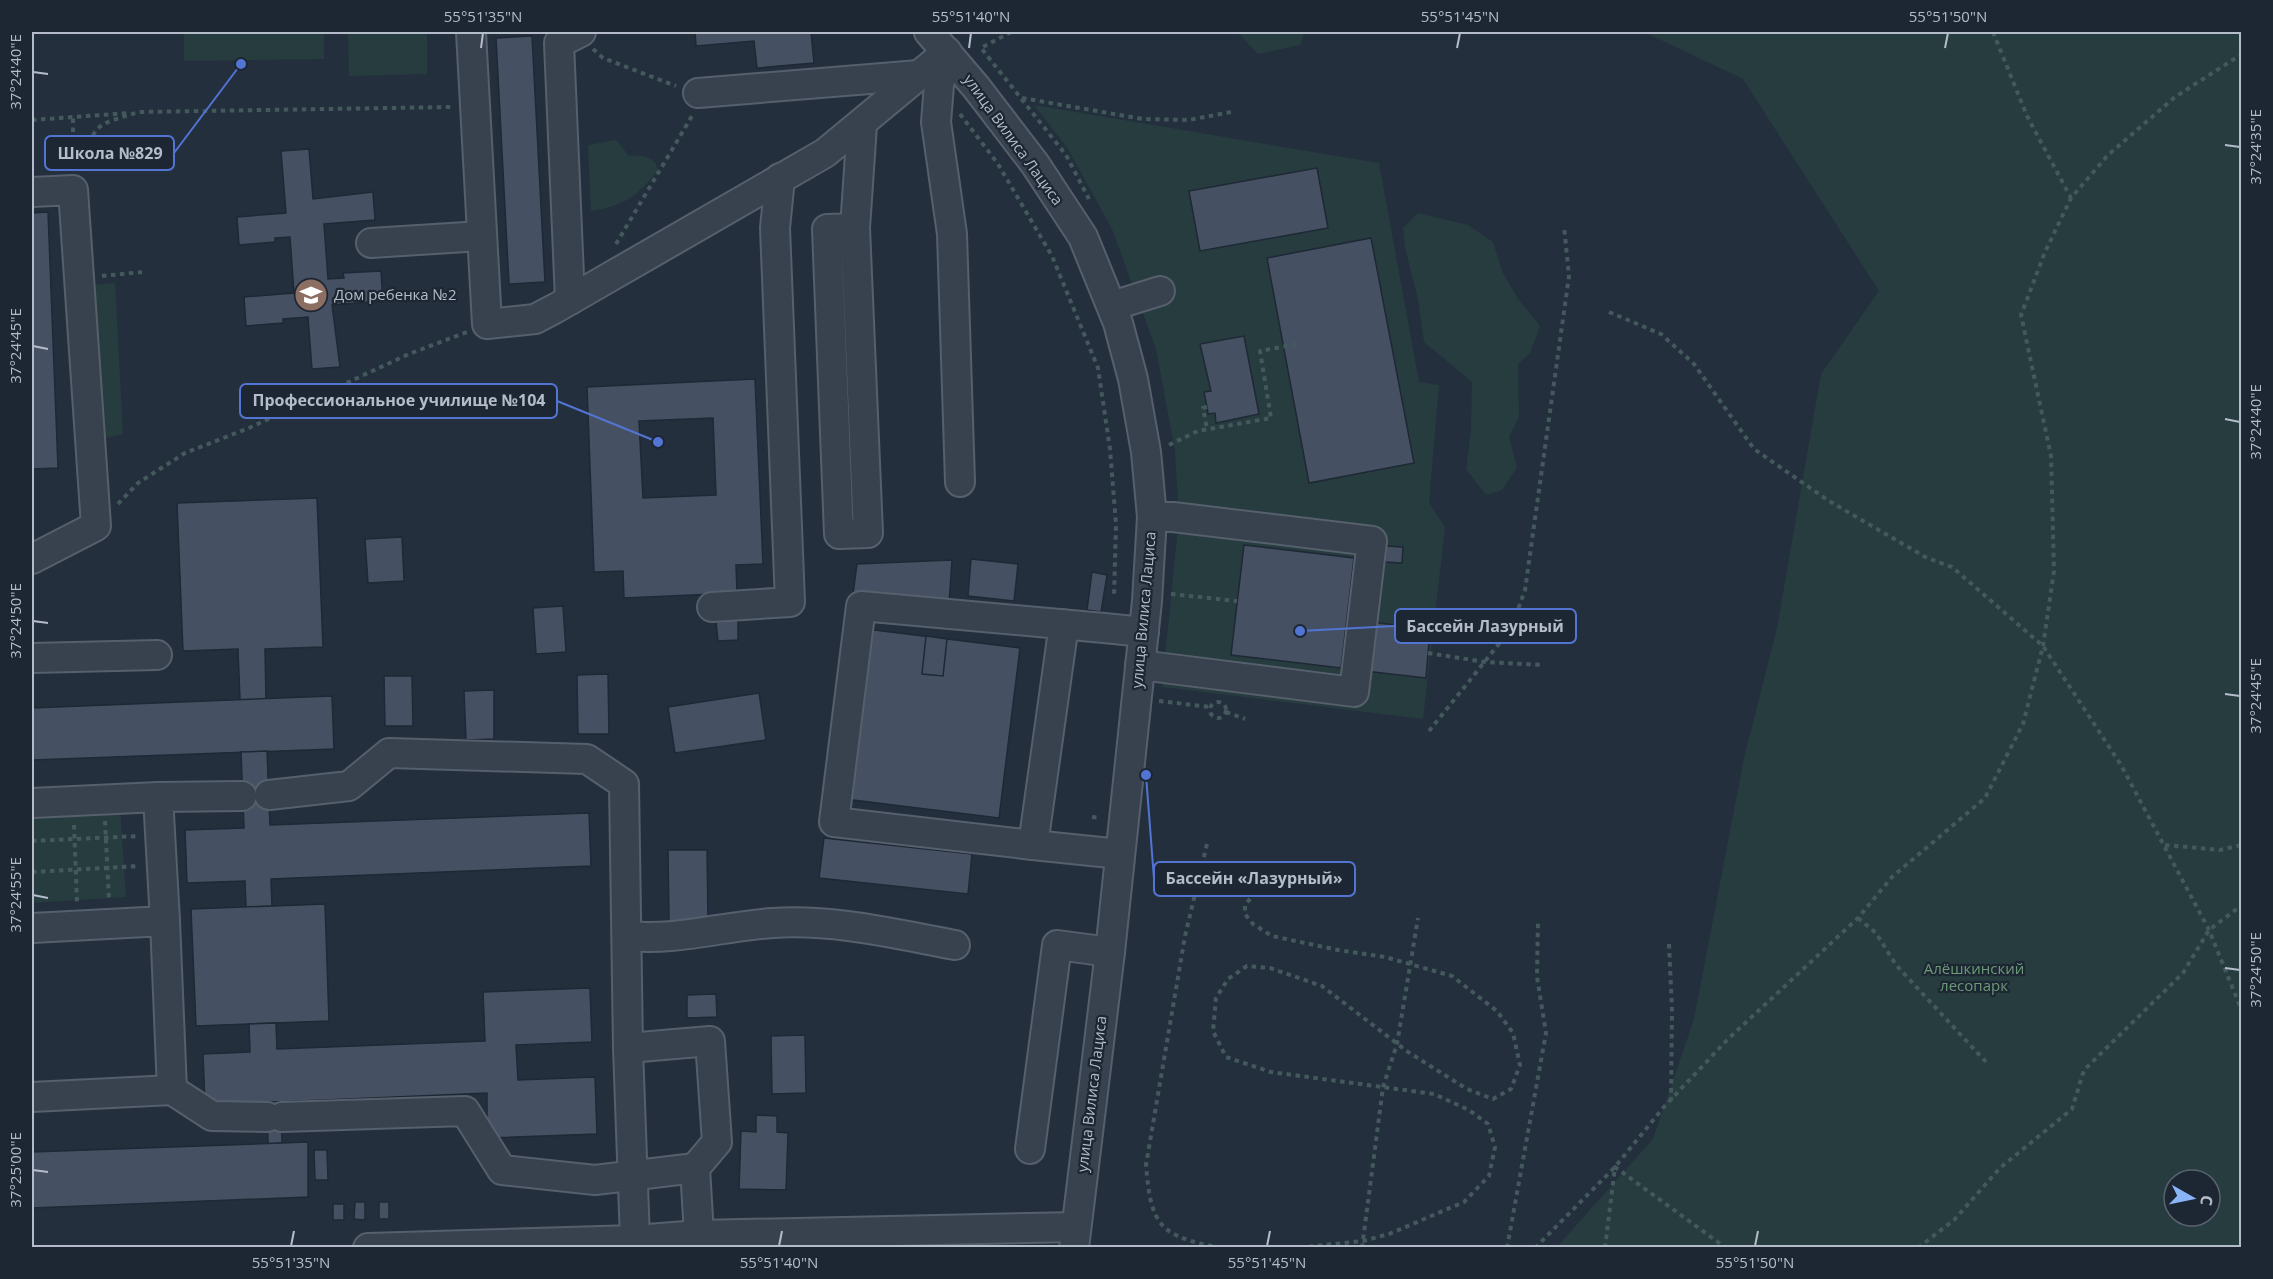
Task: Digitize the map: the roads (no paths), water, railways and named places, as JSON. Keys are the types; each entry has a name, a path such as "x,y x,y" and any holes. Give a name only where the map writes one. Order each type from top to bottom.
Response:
{"street":[{"path":"471,32 487,324 535,319 825,153 862,125 919,75 938,42"},
{"path":"570,300 559,43 579,33"},
{"path":"938,42 939,85 936,122 952,234 960,482"},
{"name":"улица Вилиса Лациса","path":"938,42 1035,164 1083,237 1112,306 1133,379 1146,452 1152,517 1144,632 1110,951 1075,1237"},
{"path":"698,93 919,75"},
{"path":"855,228 827,229 839,534 868,533 855,228 862,125"},
{"path":"712,607 790,602 775,228 780,178"},
{"path":"32,192 74,190 96,526 32,559"},
{"path":"371,243 482,236"},
{"path":"1112,306 1160,291"},
{"path":"1140,665 1354,692 1372,541 1173,517 1152,517"},
{"path":"1120,854 834,822 861,606 1144,632"},
{"path":"1033,845 1064,624"},
{"path":"32,658 157,655"},
{"path":"32,802 256,795 349,786 389,753 587,759 624,784 628,1048 634,1175 633,1244"},
{"path":"158,797 172,1090"},
{"path":"32,928 165,921"},
{"path":"628,936 657,939 773,923 836,924 955,945"},
{"path":"1030,1149 1057,945 1110,951"},
{"path":"32,1097 172,1090 212,1116 274,1117 465,1112 502,1170 595,1180 695,1168 717,1142 710,1041 628,1048"},
{"path":"695,1168 699,1235"},
{"path":"368,1248 633,1244 699,1235 852,1240 1075,1237"}],"place":[{"name":"Школа №829","path":"241,64"},
{"name":"Дом ребенка №2","path":"311,295"},
{"name":"Профессиональное училище №104","path":"658,442"},
{"name":"Бассейн Лазурный","path":"1300,631"},
{"name":"Бассейн «Лазурный»","path":"1146,775"}],"park label":[{"name":"Алёшкинский лесопарк","path":"1974,978"}]}
